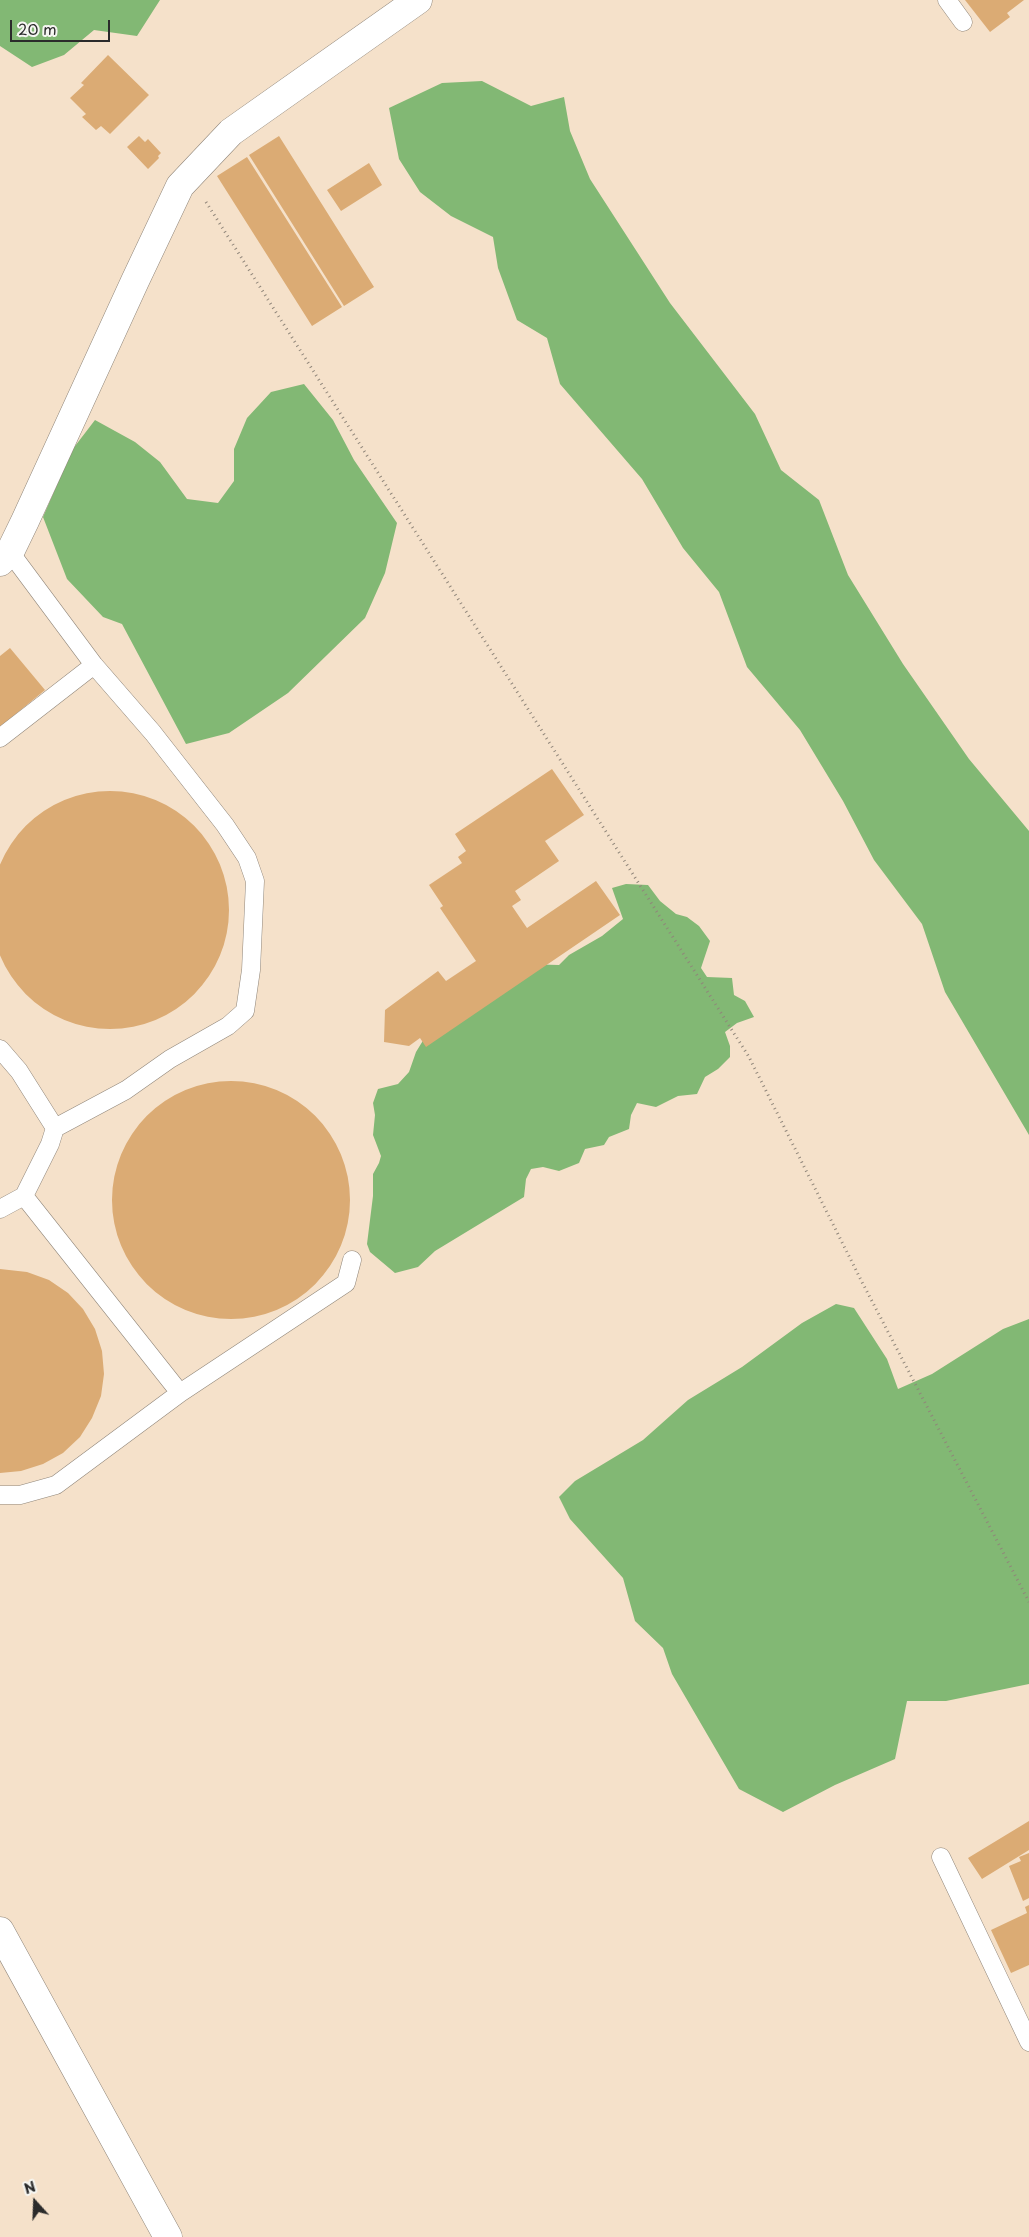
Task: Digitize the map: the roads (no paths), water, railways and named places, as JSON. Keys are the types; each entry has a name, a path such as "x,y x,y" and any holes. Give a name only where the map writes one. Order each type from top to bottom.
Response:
{"street":[{"path":"5,557 180,186 231,132 418,0"},
{"path":"0,1931 168,2237"}],"lane":[{"path":"947,0 963,22"},
{"path":"0,1209 24,1196 50,1144 55,1128 126,1090 170,1059 228,1026 245,1011 251,970 255,881 248,858 225,825 159,741 5,557"},
{"path":"0,738 94,665"},
{"path":"0,1049 19,1070 55,1128"},
{"path":"24,1196 180,1394"},
{"path":"0,1495 20,1495 56,1485 180,1394 346,1283 352,1260"},
{"path":"940,1857 1029,2042"}]}
